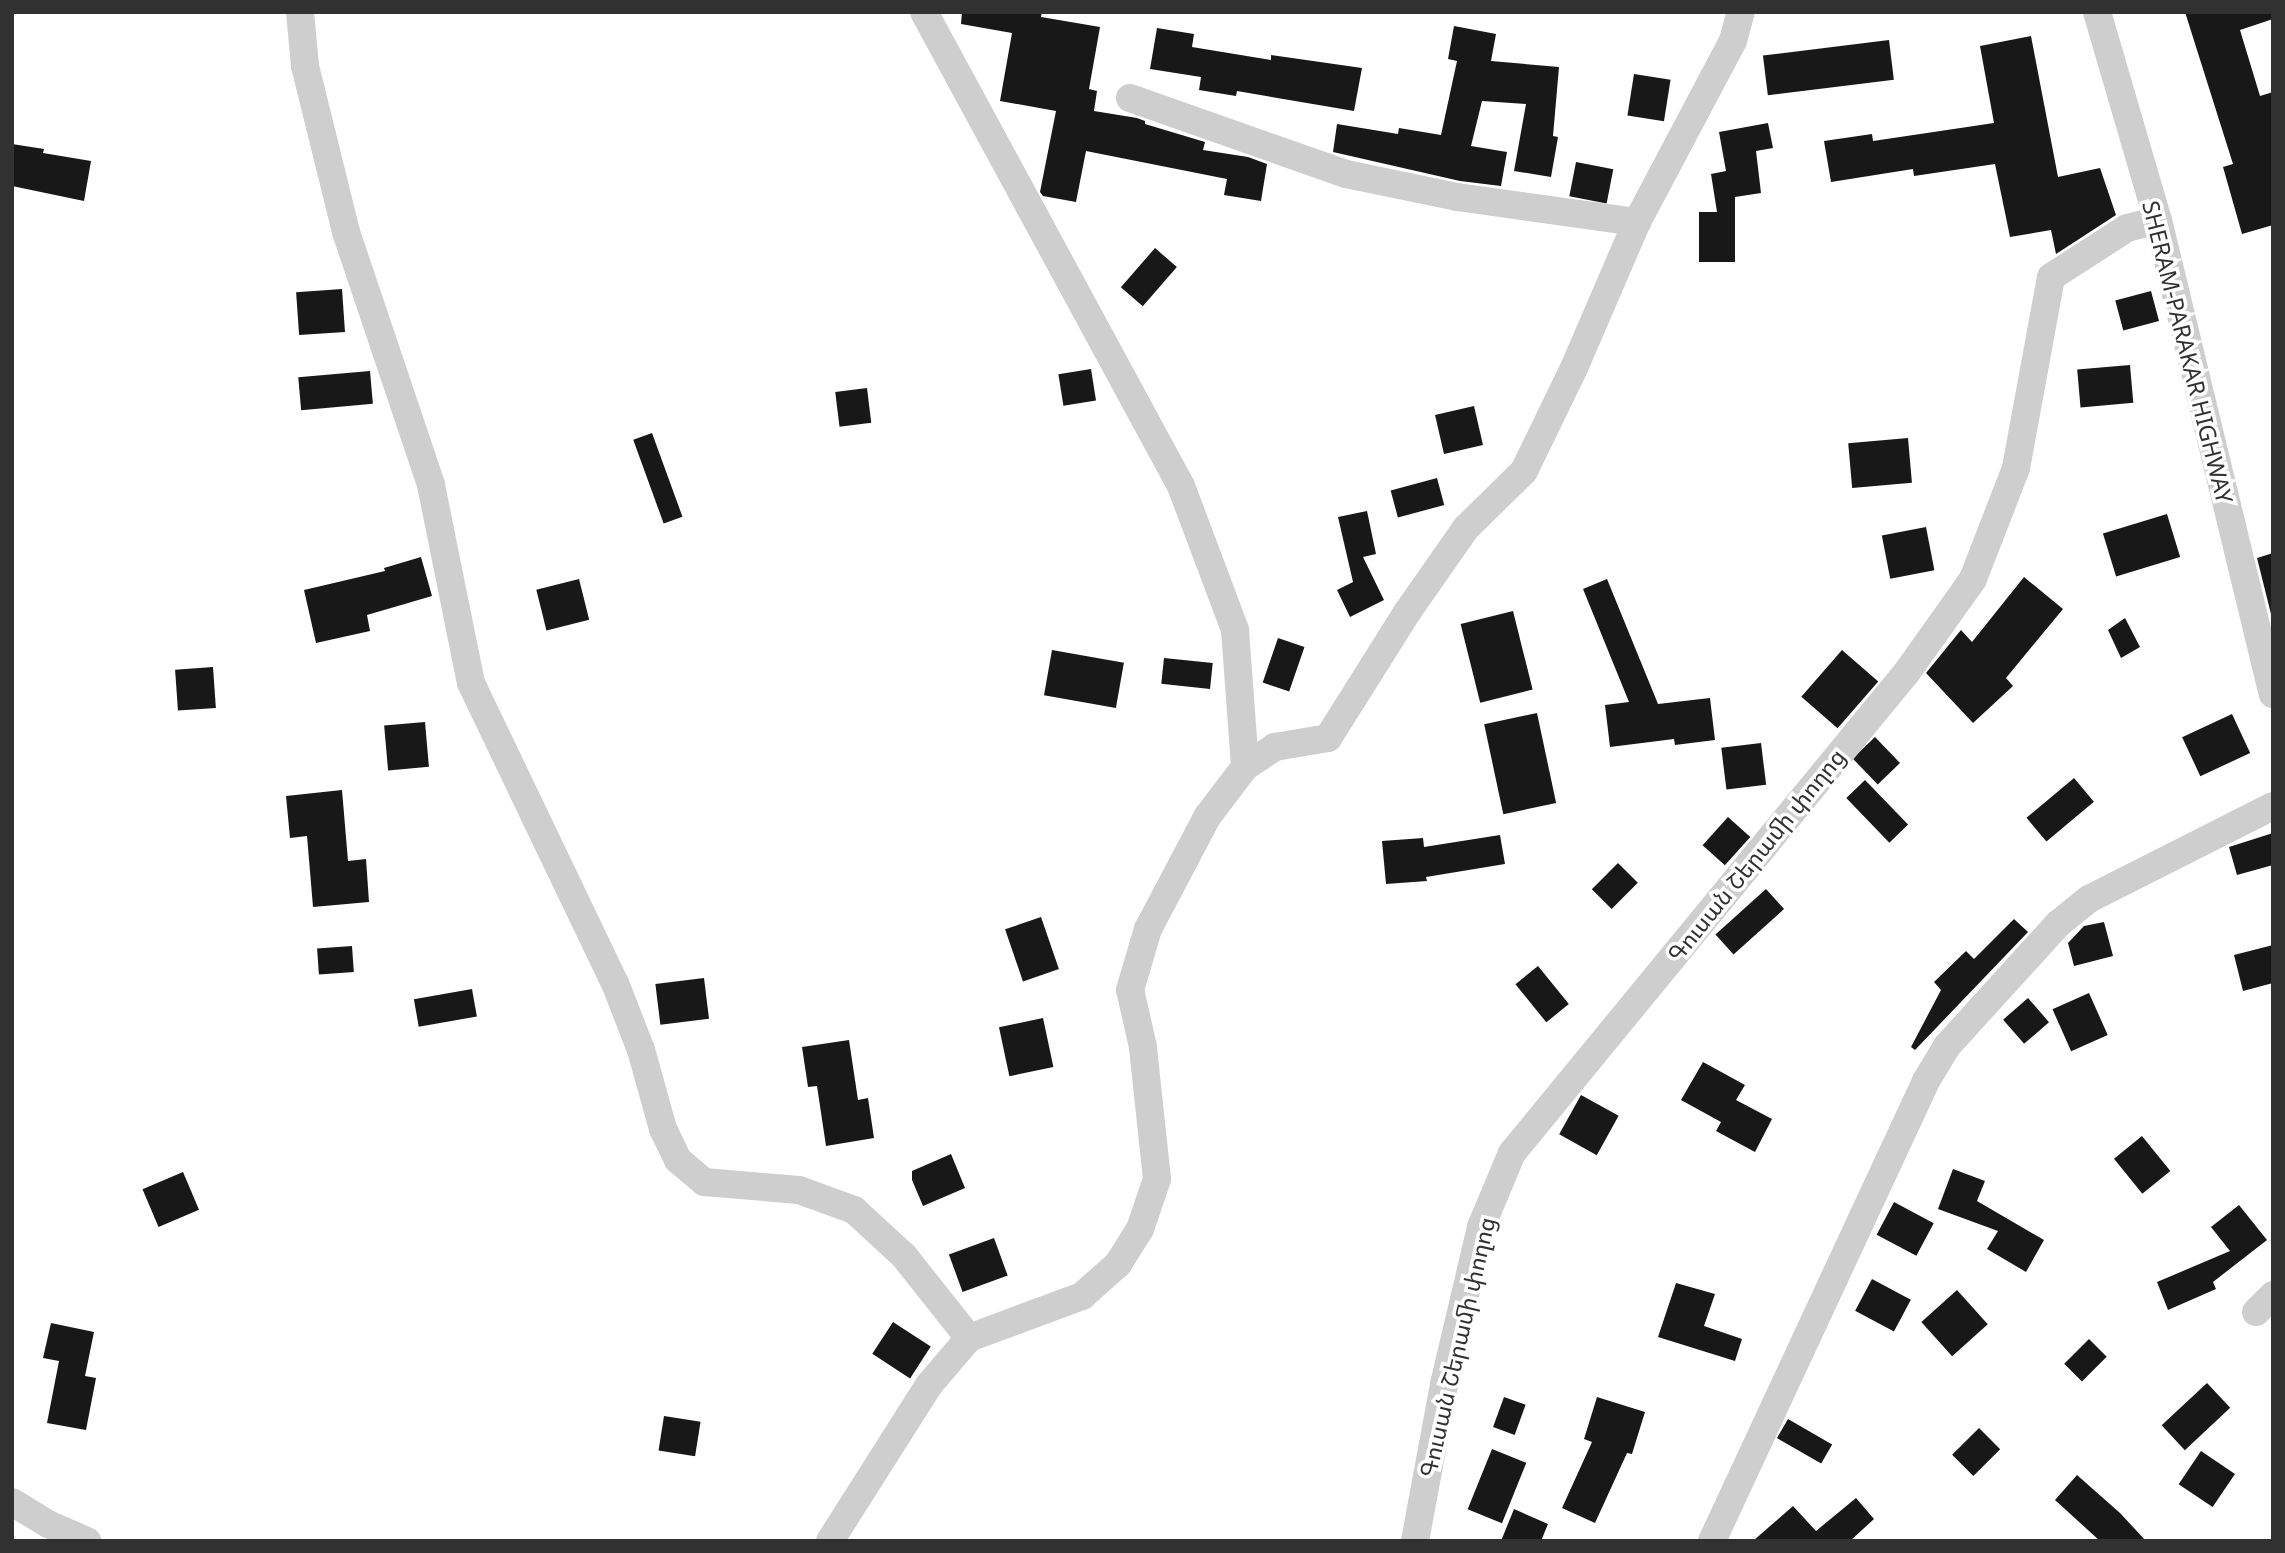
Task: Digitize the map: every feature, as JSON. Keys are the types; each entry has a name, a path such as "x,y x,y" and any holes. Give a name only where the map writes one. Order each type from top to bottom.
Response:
{"street":[{"path":"300,12 305,66 346,232 431,485 471,683 615,983 641,1050 668,1140 678,1160 704,1182 799,1190 854,1210 904,1256 969,1338"},
{"path":"924,12 1181,486 1235,630 1245,767"},
{"path":"830,1541 929,1385 969,1338 1082,1296 1118,1264 1140,1229 1157,1180 1143,1047 1130,990 1148,929 1208,817 1245,767 1275,747 1328,738 1408,611 1466,528 1524,471 1574,368 1637,222 1733,41 1741,12"},
{"name":"SHERAM-PARAKAR HIGHWAY","path":"2097,12 2158,220 2273,694"},
{"path":"1130,98 1346,174 1457,197 1637,222"},
{"name":"Գուսան Շերամի փողոց","path":"1415,1541 1444,1384 1481,1227 1512,1153 1907,672 1973,579 2016,468 2051,277 2127,228 2158,220"},
{"path":"1712,1541 1926,1081 1947,1046 2058,924 2089,899 2273,806"},
{"path":"12,1502 48,1524 87,1541"}],"building":[{"path":"962,12 1042,12 1041,17 1100,27 1089,89 1097,91 1094,111 1137,118 1145,121 1145,124 1205,142 1203,150 1248,157 1267,164 1261,201 1224,195 1227,179 1086,151 1076,202 1043,196 1040,192 1056,111 1000,101 1012,33 961,24"},
{"path":"2185,12 2273,12 2273,19 2240,30 2260,96 2273,92 2273,225 2242,234 2223,167 2233,164"},
{"path":"1454,26 1496,34 1491,61 1559,67 1553,136 1558,137 1551,177 1514,171 1526,104 1482,101 1471,146 1507,152 1501,186 1460,181 1333,152 1337,124 1398,134 1399,128 1441,135 1457,61 1448,59"},
{"path":"1157,28 1194,34 1192,47 1271,60 1271,55 1362,68 1354,111 1237,91 1236,96 1199,90 1201,77 1150,69"},
{"path":"2031,36 2058,177 2100,168 2116,215 2056,254 2051,230 2010,237 1995,164 1914,176 1913,169 1831,182 1824,141 1872,134 1873,141 1994,123 1980,46"},
{"path":"1889,40 1894,80 1768,95 1763,55"},
{"path":"1634,74 1671,80 1664,121 1627,115"},
{"path":"1768,123 1773,148 1756,151 1761,193 1735,197 1735,262 1699,262 1699,212 1717,212 1711,174 1726,171 1719,132"},
{"path":"12,144 44,149 43,153 91,161 84,201 12,186"},
{"path":"1576,162 1613,169 1607,204 1569,196"},
{"path":"1155,248 1177,267 1143,306 1121,287"},
{"path":"342,289 345,332 299,335 296,292"},
{"path":"2151,291 2159,321 2123,331 2115,301"},
{"path":"2130,365 2133,403 2081,407 2077,370"},
{"path":"1091,369 1096,401 1063,406 1058,374"},
{"path":"370,371 373,404 301,410 298,377"},
{"path":"867,388 871,423 840,427 835,392"},
{"path":"1474,406 1483,445 1444,454 1435,415"},
{"path":"652,433 682,517 664,523 633,440"},
{"path":"1908,438 1912,483 1852,488 1848,443"},
{"path":"1437,478 1444,505 1398,517 1391,490"},
{"path":"1367,511 1376,554 1363,557 1384,600 1350,617 1337,590 1353,582 1338,517"},
{"path":"2167,514 2180,557 2116,577 2103,534"},
{"path":"1926,527 1934,570 1890,579 1882,536"},
{"path":"2273,553 2273,622 2257,558"},
{"path":"421,557 432,596 367,615 370,631 316,643 304,590 385,571 384,568"},
{"path":"2024,577 2063,609 2006,678 2013,686 1973,723 1926,673 1961,630 1972,642"},
{"path":"579,579 589,620 546,630 536,590"},
{"path":"1607,579 1658,704 1710,698 1715,740 1675,745 1674,739 1610,747 1605,705 1629,702 1583,589"},
{"path":"1513,611 1533,690 1480,703 1461,624"},
{"path":"2125,618 2140,647 2121,658 2108,630"},
{"path":"1278,638 1304,647 1289,692 1263,682"},
{"path":"1052,650 1124,663 1116,708 1044,695"},
{"path":"1842,650 1878,681 1838,728 1801,697"},
{"path":"1164,658 1213,663 1210,689 1161,684"},
{"path":"213,667 216,708 178,711 175,670"},
{"path":"1537,713 1556,803 1503,814 1484,724"},
{"path":"2232,714 2250,753 2200,776 2182,737"},
{"path":"425,722 429,767 388,770 384,726"},
{"path":"1875,737 1900,763 1878,784 1853,759"},
{"path":"1761,743 1766,785 1726,790 1721,748"},
{"path":"2074,778 2094,802 2046,842 2027,818"},
{"path":"1865,780 1908,825 1889,843 1846,798"},
{"path":"342,790 348,861 366,859 369,902 313,907 307,836 290,838 286,796"},
{"path":"1728,817 1750,837 1725,865 1703,845"},
{"path":"2273,833 2273,865 2237,875 2229,847"},
{"path":"1500,835 1505,864 1426,877 1427,881 1386,884 1382,841 1423,838 1424,847"},
{"path":"1618,863 1638,883 1612,909 1592,889"},
{"path":"1766,889 1784,909 1734,955 1715,935"},
{"path":"1041,917 1059,969 1023,981 1005,929"},
{"path":"2014,919 2028,932 1915,1050 1911,1047 1941,990 1934,982 1966,951 1974,959"},
{"path":"2104,922 2113,956 2074,966 2068,943 2084,926"},
{"path":"2273,945 2273,983 2243,991 2234,955"},
{"path":"352,946 354,972 319,974 317,948"},
{"path":"1538,966 1569,1004 1546,1022 1515,984"},
{"path":"704,978 709,1019 660,1025 655,984"},
{"path":"472,989 477,1017 419,1027 414,999"},
{"path":"2089,993 2108,1035 2071,1051 2052,1009"},
{"path":"2028,998 2049,1022 2024,1044 2003,1020"},
{"path":"1043,1018 1053,1067 1009,1076 999,1027"},
{"path":"849,1040 858,1100 868,1098 874,1138 826,1146 817,1086 808,1087 802,1047"},
{"path":"1703,1062 1745,1085 1736,1100 1772,1119 1755,1152 1716,1131 1721,1122 1681,1100"},
{"path":"1581,1095 1619,1116 1597,1155 1559,1134"},
{"path":"2142,1136 2170,1171 2142,1194 2114,1159"},
{"path":"951,1154 965,1188 923,1206 912,1180 912,1171"},
{"path":"1953,1169 1985,1181 1977,1201 2044,1240 2026,1272 1987,1249 1998,1231 1938,1209"},
{"path":"183,1172 199,1210 159,1227 142,1189"},
{"path":"1894,1202 1934,1223 1916,1256 1877,1235"},
{"path":"2239,1205 2267,1240 2213,1282 2216,1289 2168,1310 2157,1282 2230,1251 2211,1227"},
{"path":"994,1238 1008,1276 963,1292 949,1254"},
{"path":"1872,1279 1911,1300 1894,1331 1855,1311"},
{"path":"1676,1283 1715,1294 1704,1326 1742,1339 1735,1361 1658,1337"},
{"path":"1957,1290 1988,1324 1952,1356 1921,1322"},
{"path":"893,1322 931,1347 910,1378 872,1354"},
{"path":"51,1323 94,1332 85,1376 96,1378 86,1430 47,1423 59,1361 43,1358"},
{"path":"2089,1339 2107,1357 2082,1381 2064,1364"},
{"path":"2207,1383 2230,1408 2185,1450 2162,1425"},
{"path":"1504,1397 1526,1405 1515,1435 1493,1427"},
{"path":"1597,1397 1645,1412 1632,1454 1627,1453 1595,1523 1562,1508 1592,1442 1584,1439"},
{"path":"664,1416 701,1422 695,1456 659,1451"},
{"path":"1788,1419 1832,1444 1821,1464 1777,1438"},
{"path":"1979,1428 2000,1449 1973,1476 1952,1455"},
{"path":"1492,1449 1526,1463 1502,1523 1468,1509"},
{"path":"2201,1451 2235,1474 2213,1507 2179,1484"},
{"path":"2077,1475 2120,1513 2146,1541 2100,1541 2055,1500"},
{"path":"1856,1498 1874,1519 1850,1541 1753,1541 1793,1506 1816,1531"},
{"path":"1514,1509 1548,1524 1541,1541 1501,1541"}]}
